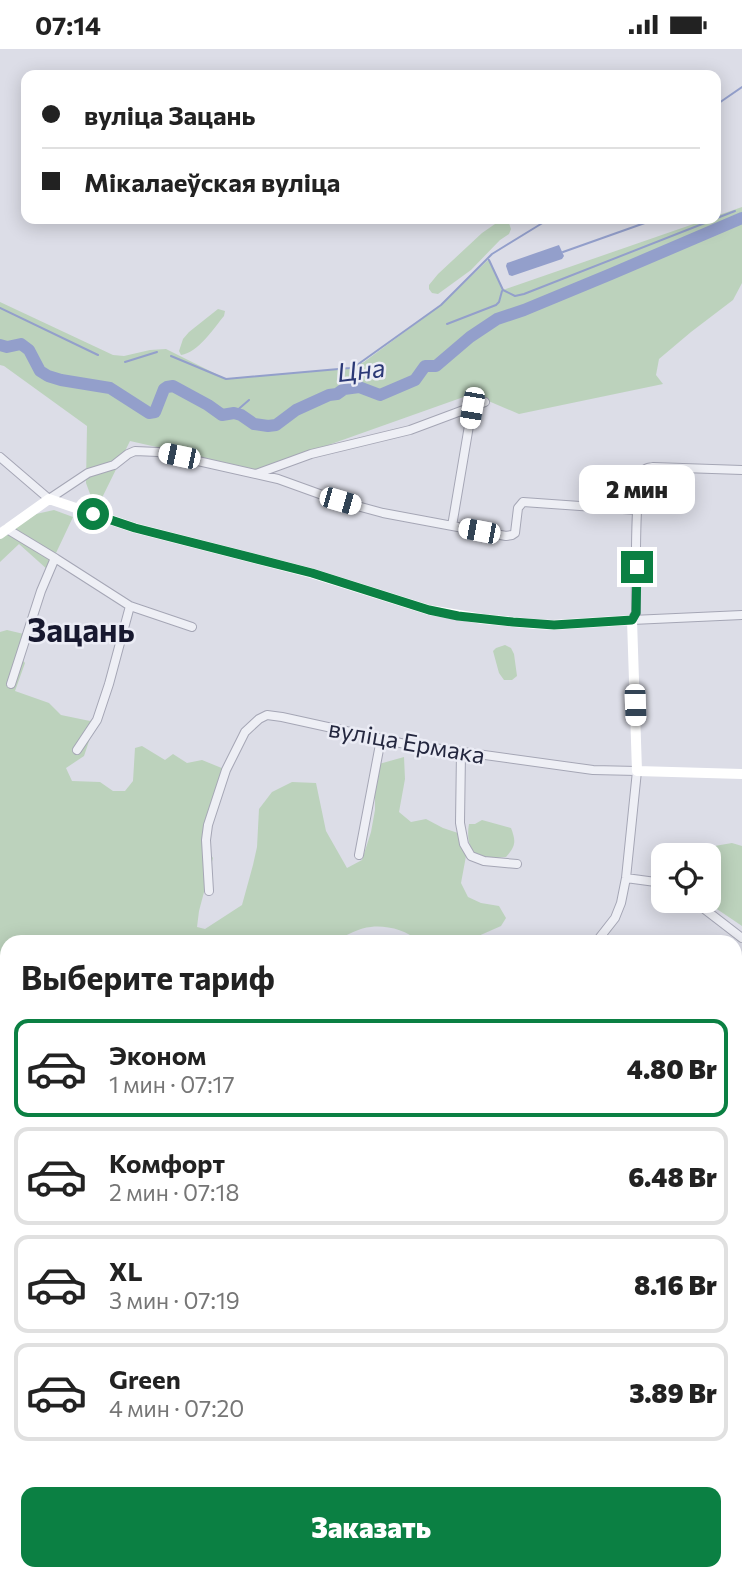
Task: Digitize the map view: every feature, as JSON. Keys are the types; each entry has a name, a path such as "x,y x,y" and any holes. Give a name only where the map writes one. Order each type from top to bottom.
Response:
{"street":[{"path":"256,474 310,454 410,430 485,402"},
{"path":"452,526 472,408"},
{"path":"192,627 130,606 55,558 3,531 88,473 114,465 135,451 158,452 256,474 383,513 506,536 512,535 516,529 518,508 523,502 637,510"},
{"path":"0,457 50,499 135,528 312,573 439,612 554,625 742,615"},
{"path":"602,935 615,918 621,903 637,771 632,620 636,613 640,479 647,468 742,470"},
{"path":"11,684 41,591 55,558"},
{"path":"78,750 97,720 130,606"},
{"name":"вуліца Ермака","path":"209,891 206,858 208,825 226,770 244,732 267,715 381,739 593,770 742,774"},
{"path":"359,855 381,739"},
{"path":"461,752 460,823 464,844 471,856 484,861 517,864"},
{"path":"626,878 651,881"},
{"path":"710,913 738,935"}],"green space":[{"path":"742,207 742,283 733,300 659,359 656,375 663,384 519,414 472,394 258,470 130,441 96,510 86,483 87,426 0,365 0,302 113,355 124,356 166,349 226,379 350,368 364,362 441,305 489,259 503,290 694,224 721,224 721,214"},
{"path":"495,224 509,224 511,229 471,270 438,294 432,293 429,285 438,274"},
{"path":"218,309 225,311 224,316 200,345 181,355 179,351 183,339"},
{"path":"54,510 73,517 48,570 19,544 0,562 0,538 36,514"},
{"path":"7,630 28,635 20,657 25,663 15,691 49,703 61,715 90,721 98,714 84,756 66,768 72,781 100,782 113,791 125,791 133,781 135,748 142,746 165,760 173,754 187,763 202,760 229,771 206,819 202,843 213,858 197,927 205,929 242,905 257,847 259,809 272,792 292,782 316,783 326,831 347,868 362,860 371,832 379,764 404,757 405,779 399,812 411,822 426,819 458,833 466,856 461,883 468,897 481,903 499,906 506,918 501,926 481,935 409,935 389,928 366,927 348,935 0,935 0,632"},
{"path":"505,645 511,648 514,654 517,676 512,680 504,680 499,673 493,651"},
{"path":"482,820 511,828 514,843 506,857 483,858 471,847 469,824"},
{"path":"732,843 742,846 742,926 721,912 721,845"}],"water":[{"path":"559,245 564,256 562,259 509,275 507,263"}],"waterway":[{"path":"721,102 742,87"},
{"path":"721,216 735,211"},
{"name":"Цна","path":"0,345 7,347 21,344 29,350 40,371 48,376 110,388 149,413 155,412 164,389 173,386 222,415 234,413 254,424 276,425 296,410 344,389 359,387 380,395 415,380 425,366 436,366 470,337 497,319 742,218"},
{"path":"171,356 226,379 350,368 441,305 492,254 541,224"},
{"path":"563,252 642,224"},
{"path":"489,260 503,290 515,296 702,224"},
{"path":"447,324 496,305 502,291"},
{"path":"0,308 98,355"},
{"path":"125,362 157,352"},
{"path":"234,413 249,400"}],"district":[{"name":"Зацань","path":"81,629"}],"route":[{"path":"93,514 135,528 312,573 429,610 513,622 554,625 632,620 636,613 637,567"}]}
